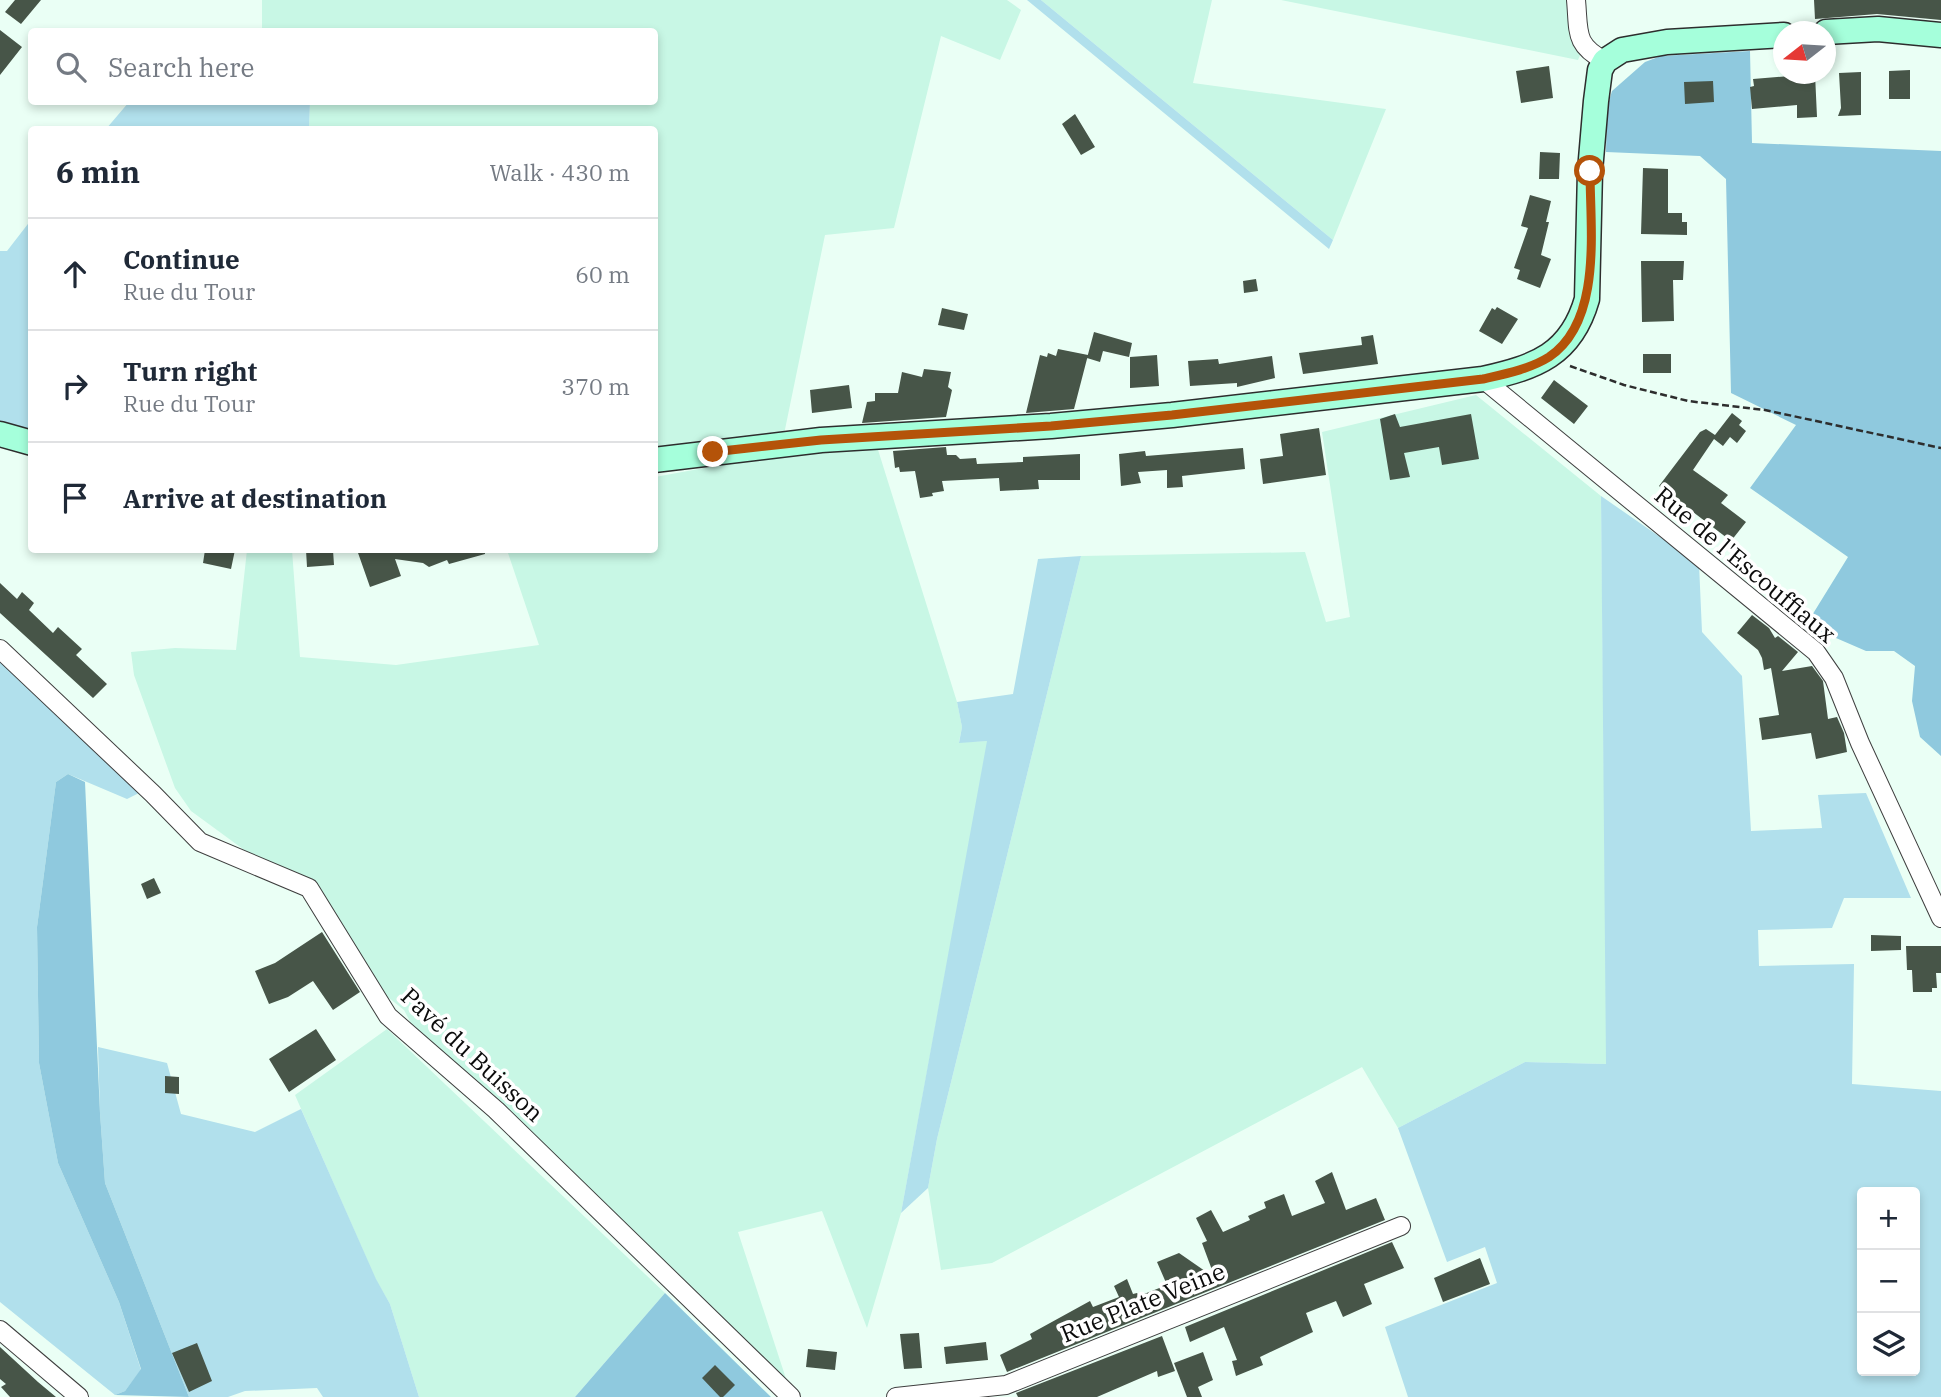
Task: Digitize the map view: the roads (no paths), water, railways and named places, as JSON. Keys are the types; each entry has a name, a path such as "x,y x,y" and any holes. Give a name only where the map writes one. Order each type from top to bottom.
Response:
{"street":[{"path":"1576,0 1581,44 1605,61"},
{"path":"1836,31 1878,29 1941,35"},
{"path":"658,460 821,440 1051,426 1172,415 1483,379 1516,371 1547,358 1561,348 1582,316 1587,299 1591,160 1600,70 1605,61 1622,50 1667,42 1773,36"},
{"name":"Rue de l'Escouffiaux","path":"1483,379 1816,652 1834,678 1860,743 1941,918"},
{"path":"0,434 28,442"},
{"name":"Pavé du Buisson","path":"0,649 200,842 309,888 388,1016 496,1110 791,1397"},
{"name":"Rue Plate Veine","path":"897,1397 1006,1385 1401,1226"},
{"path":"0,1330 79,1397"}]}
